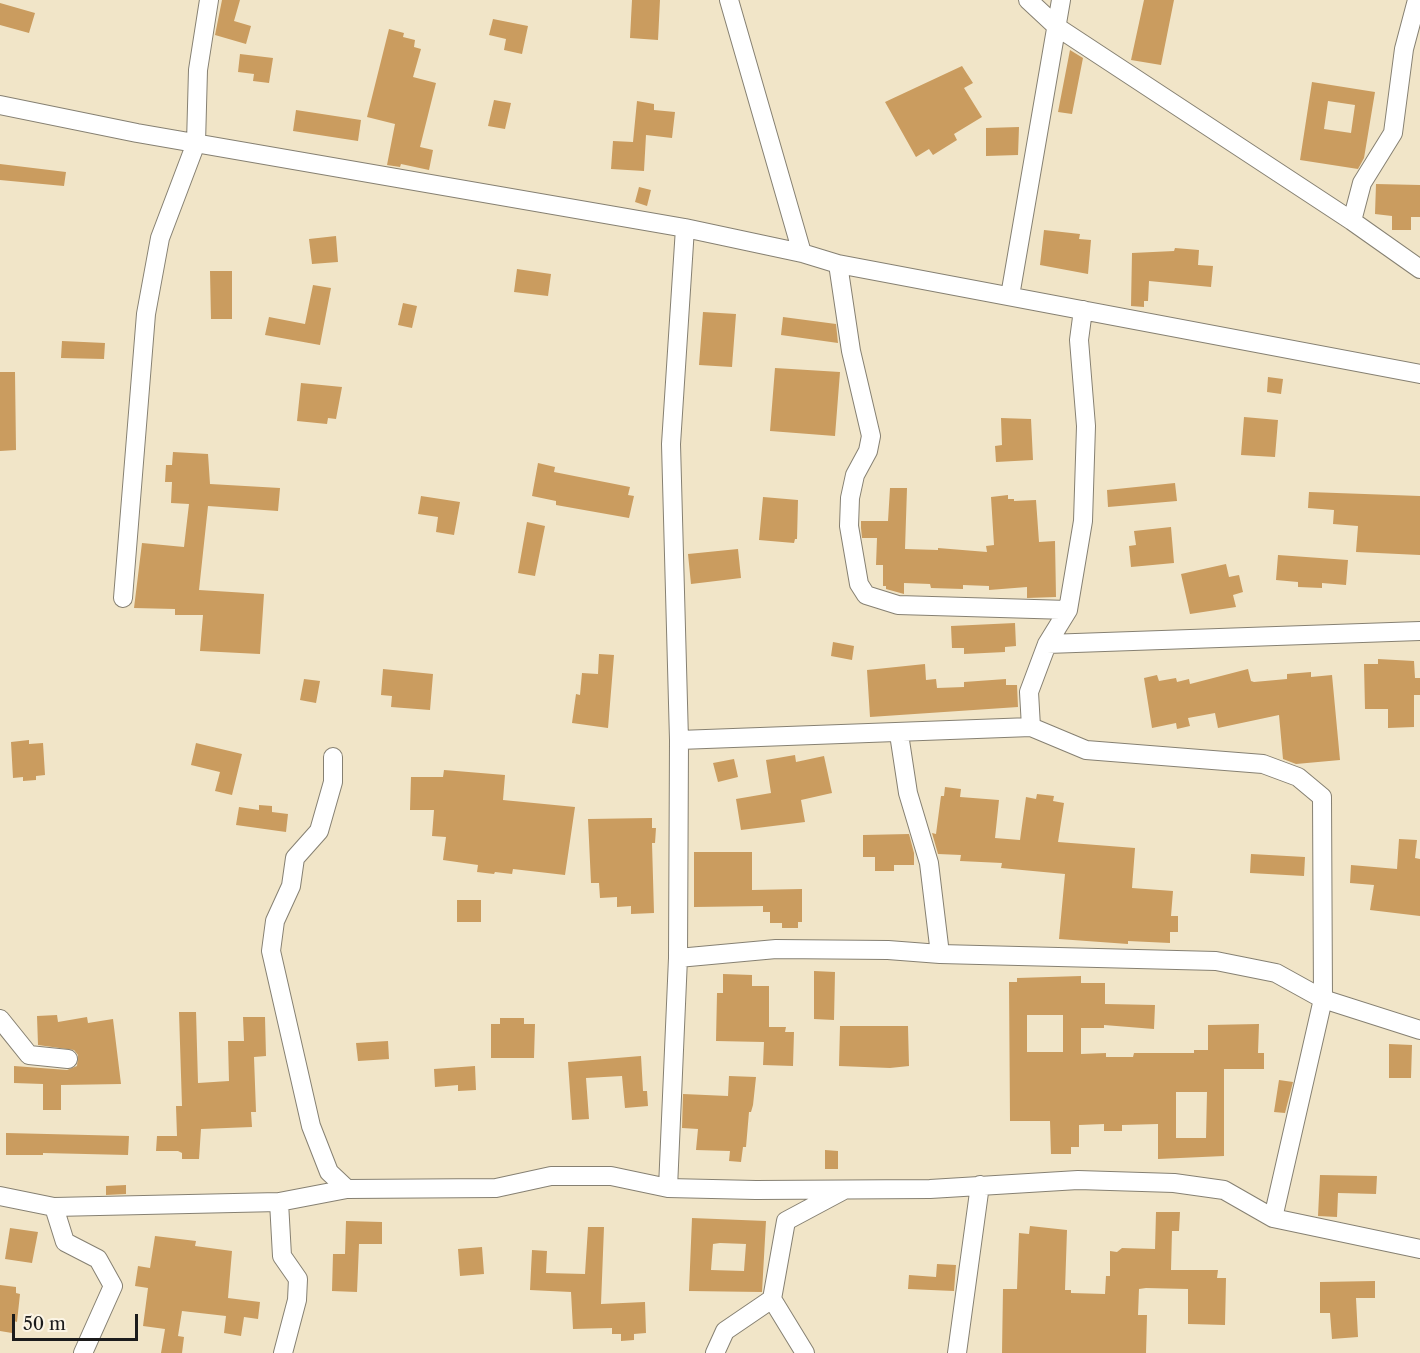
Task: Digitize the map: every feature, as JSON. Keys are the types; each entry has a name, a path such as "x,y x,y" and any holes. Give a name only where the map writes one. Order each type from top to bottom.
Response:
{"street":[{"path":"123,598 146,314 160,237 196,143 198,70 208,0"},
{"path":"729,0 802,253"},
{"path":"1028,0 1057,27 1352,221 1420,269"},
{"path":"1010,296 1061,0"},
{"path":"1352,221 1362,183 1393,133 1404,49 1417,0"},
{"path":"0,105 196,143 685,228 802,253 838,264 1420,374"},
{"path":"668,1188 678,958 679,740 671,444 685,228"},
{"path":"838,264 851,351 871,436 868,451 855,475 850,498 849,526 862,590 873,598 898,605 1068,610"},
{"path":"1030,727 1029,692 1047,644 1068,610 1083,521 1086,426 1079,340 1083,309"},
{"path":"1047,644 1420,631"},
{"path":"679,740 899,734 1030,727 1086,750 1263,764 1298,777 1322,797 1323,999 1273,1218"},
{"path":"899,734 908,793 928,863 940,954"},
{"path":"333,758 333,782 319,831 295,858 291,886 275,921 271,951 311,1126 329,1172 347,1189"},
{"path":"678,958 776,949 888,950 940,954 1216,961 1276,972 1323,999 1420,1030"},
{"path":"0,1019 29,1055 68,1059"},
{"path":"0,1196 54,1207 279,1202 347,1189 496,1188 551,1176 611,1176 668,1188 756,1191 848,1188 930,1189 1078,1180 1174,1183 1224,1190 1273,1218 1420,1249"},
{"path":"957,1353 980,1185"},
{"path":"805,1353 772,1299 786,1221 848,1188"},
{"path":"279,1202 282,1256 298,1279 297,1300 283,1353"},
{"path":"54,1207 65,1242 98,1259 112,1286 83,1353"},
{"path":"715,1353 725,1331 772,1299"}],"building":[{"path":"222,0 240,0 234,21 251,26 246,44 215,35"},
{"path":"632,0 660,0 658,40 630,38"},
{"path":"1144,0 1174,0 1161,65 1131,60"},
{"path":"0,3 35,13 29,33 0,25"},
{"path":"493,19 528,26 522,54 504,50 506,39 489,35"},
{"path":"389,29 404,33 403,37 415,40 414,47 421,49 413,77 436,83 420,147 433,150 429,170 401,164 400,167 387,165 395,124 367,117"},
{"path":"1070,50 1083,58 1072,114 1058,112"},
{"path":"240,54 273,58 269,83 253,81 254,74 238,72"},
{"path":"962,66 973,83 964,88 982,117 954,134 957,140 933,155 929,149 916,157 885,102"},
{"path":"1312,82 1375,92 1364,158 1358,169 1300,160","holes":["1328,101 1355,105 1351,133 1324,129"]},
{"path":"494,100 511,103 505,129 488,126"},
{"path":"637,101 654,104 654,110 675,112 672,138 646,135 644,171 611,169 613,141 633,142"},
{"path":"296,110 361,120 358,141 293,131"},
{"path":"1019,127 1018,155 986,156 986,128"},
{"path":"0,164 66,172 64,186 0,180"},
{"path":"1376,184 1420,185 1420,217 1411,217 1411,230 1392,230 1392,216 1375,214"},
{"path":"639,187 651,190 647,206 635,202"},
{"path":"1044,230 1080,234 1079,239 1091,240 1088,274 1040,265"},
{"path":"336,236 338,262 312,264 309,239"},
{"path":"1175,248 1199,250 1198,265 1213,266 1211,287 1149,281 1148,301 1144,301 1144,307 1131,306 1132,253 1174,251"},
{"path":"517,269 551,274 548,296 514,292"},
{"path":"210,271 232,271 232,319 211,319"},
{"path":"313,285 331,288 320,345 265,335 269,317 305,324"},
{"path":"403,303 417,306 412,328 398,325"},
{"path":"703,312 736,314 732,367 699,365"},
{"path":"783,317 836,324 838,343 781,335"},
{"path":"62,341 105,343 104,359 61,358"},
{"path":"775,368 840,372 835,436 770,431"},
{"path":"0,372 15,372 16,450 0,451"},
{"path":"1268,377 1283,379 1281,394 1267,392"},
{"path":"301,383 342,387 336,419 328,418 327,424 297,421"},
{"path":"1244,417 1278,420 1275,457 1241,455"},
{"path":"1001,418 1031,419 1033,460 996,462 995,446 1002,445"},
{"path":"173,452 208,454 210,484 280,488 278,511 208,506 199,590 264,594 260,654 200,651 203,615 175,615 175,609 134,608 142,543 184,547 189,504 171,503 172,482 165,482 166,465 172,465"},
{"path":"538,463 555,467 554,472 630,487 628,495 634,496 629,518 556,505 556,501 532,496"},
{"path":"1175,483 1177,501 1108,507 1107,490"},
{"path":"890,488 907,488 905,549 938,550 938,548 987,552 986,546 994,545 991,497 1008,495 1008,499 1014,499 1014,501 1036,500 1039,542 1055,541 1056,597 1027,598 1027,587 989,590 989,586 963,585 963,589 931,588 930,584 904,583 904,594 886,589 886,586 883,586 883,565 876,565 877,538 862,538 861,521 888,521"},
{"path":"1309,492 1420,496 1420,555 1356,552 1358,526 1333,524 1334,510 1308,508"},
{"path":"421,496 460,502 454,535 436,532 438,517 418,514"},
{"path":"763,497 798,500 797,539 794,543 759,540"},
{"path":"527,522 545,526 535,576 518,573"},
{"path":"1171,527 1174,563 1131,567 1129,546 1136,545 1134,531"},
{"path":"738,549 741,578 691,584 688,554"},
{"path":"1278,555 1348,560 1346,585 1322,583 1322,588 1298,587 1298,582 1276,580"},
{"path":"1226,564 1229,577 1239,575 1243,592 1233,595 1236,607 1190,614 1181,574"},
{"path":"1015,623 1016,646 1005,647 1005,652 964,654 964,648 952,648 951,626"},
{"path":"833,642 854,646 852,660 831,656"},
{"path":"599,654 614,655 608,728 572,723 576,694 580,695 582,673 598,674"},
{"path":"1378,659 1414,661 1415,678 1420,678 1420,695 1414,695 1414,727 1388,728 1388,709 1365,709 1364,664 1378,664"},
{"path":"925,664 926,680 936,679 937,688 964,687 964,682 1006,679 1006,685 1017,685 1018,707 870,717 867,670"},
{"path":"383,669 433,674 430,710 391,707 392,696 381,695"},
{"path":"1248,669 1251,681 1254,682 1287,679 1287,674 1311,672 1311,677 1332,675 1340,760 1296,764 1283,759 1279,715 1218,728 1215,713 1188,718 1190,726 1177,729 1176,723 1152,728 1144,678 1157,675 1159,681 1176,678 1177,682 1189,679 1190,684"},
{"path":"304,679 320,681 316,703 300,700"},
{"path":"29,740 29,744 43,743 45,775 36,776 36,780 23,781 23,777 13,778 11,742"},
{"path":"196,743 242,754 232,795 215,791 220,772 191,765"},
{"path":"795,755 796,762 824,756 832,793 801,800 805,822 741,830 736,799 771,793 766,760"},
{"path":"734,759 738,777 718,782 713,763"},
{"path":"444,770 505,775 503,800 575,807 565,875 513,869 512,874 477,872 478,865 443,860 446,837 432,836 434,810 410,810 411,777 443,777"},
{"path":"945,787 961,789 960,797 999,800 995,838 1020,840 1026,797 1036,799 1037,794 1054,796 1053,801 1064,803 1058,842 1135,848 1132,888 1173,891 1171,916 1178,916 1178,932 1170,932 1170,943 1128,941 1128,944 1059,939 1065,874 1001,868 1002,863 960,861 961,855 938,854 932,833 936,834 941,796 944,796"},
{"path":"259,805 272,806 272,812 288,814 286,832 236,825 239,807 259,810"},
{"path":"652,818 652,828 656,828 655,843 652,843 654,913 631,914 631,906 617,907 617,897 600,898 599,883 591,883 588,819"},
{"path":"909,834 914,853 914,865 894,865 894,871 875,871 875,857 863,857 863,835"},
{"path":"1399,839 1417,840 1415,858 1420,859 1420,916 1370,910 1374,885 1350,883 1351,865 1397,869"},
{"path":"694,852 752,852 752,890 802,889 802,922 798,922 798,928 782,928 782,923 770,923 770,912 763,912 763,906 694,907"},
{"path":"1251,854 1305,857 1304,876 1250,873"},
{"path":"457,900 481,900 481,922 457,922"},
{"path":"814,971 835,972 834,1020 814,1019"},
{"path":"723,974 752,975 752,986 769,986 769,1027 786,1027 785,1032 794,1032 793,1066 763,1065 764,1042 716,1041 717,993 723,993"},
{"path":"1081,976 1081,983 1105,983 1105,1004 1155,1005 1154,1029 1104,1025 1104,1028 1081,1028 1081,1054 1106,1053 1106,1057 1133,1057 1134,1053 1194,1053 1194,1050 1208,1050 1208,1025 1259,1024 1258,1053 1264,1053 1264,1069 1224,1069 1224,1156 1158,1159 1158,1124 1122,1125 1122,1131 1104,1131 1104,1124 1079,1125 1079,1147 1071,1147 1071,1154 1051,1154 1050,1121 1010,1121 1009,982 1017,982 1017,978","holes":["1027,1015 1063,1015 1063,1052 1027,1052","1176,1092 1207,1092 1206,1138 1176,1138"]},
{"path":"179,1012 196,1012 198,1083 229,1081 228,1041 244,1041 243,1017 265,1017 266,1056 254,1057 256,1112 251,1112 252,1127 201,1129 199,1159 182,1159 182,1153 178,1151 156,1151 157,1136 177,1136 176,1106 182,1106"},
{"path":"57,1015 58,1022 87,1017 88,1023 113,1019 121,1084 61,1085 61,1110 43,1110 43,1084 14,1083 14,1066 67,1070 77,1066 78,1055 74,1050 38,1045 37,1016"},
{"path":"500,1018 524,1018 524,1024 535,1024 534,1058 491,1058 491,1024 500,1024"},
{"path":"840,1026 908,1026 909,1066 890,1068 839,1066"},
{"path":"388,1041 389,1059 358,1061 356,1043"},
{"path":"1389,1044 1412,1045 1411,1078 1389,1078"},
{"path":"641,1056 643,1091 647,1091 648,1106 625,1108 622,1076 586,1078 589,1119 572,1120 568,1062"},
{"path":"475,1066 476,1090 458,1091 458,1085 435,1087 434,1069"},
{"path":"729,1076 756,1077 753,1105 749,1112 746,1147 743,1147 741,1162 729,1161 730,1151 696,1150 698,1129 682,1128 683,1094 728,1096"},
{"path":"1279,1080 1293,1082 1285,1113 1274,1112"},
{"path":"6,1133 129,1136 128,1155 43,1153 43,1155 6,1155"},
{"path":"825,1150 838,1151 838,1169 825,1169"},
{"path":"1320,1175 1377,1176 1376,1194 1338,1193 1337,1217 1318,1216"},
{"path":"126,1185 126,1194 106,1195 106,1186"},
{"path":"1156,1212 1180,1212 1179,1231 1172,1231 1171,1270 1218,1270 1217,1278 1226,1278 1225,1325 1188,1324 1188,1289 1146,1288 1139,1289 1138,1315 1147,1315 1146,1353 1002,1353 1003,1289 1017,1289 1019,1233 1029,1234 1030,1226 1067,1230 1065,1290 1071,1290 1071,1293 1105,1294 1106,1276 1110,1276 1110,1251 1117,1252 1122,1248 1155,1249"},
{"path":"692,1218 766,1221 762,1292 689,1291","holes":["713,1244 746,1244 744,1271 711,1270"]},
{"path":"346,1221 382,1222 382,1244 359,1244 357,1292 332,1291 333,1254 345,1254"},
{"path":"588,1227 604,1227 601,1304 645,1302 646,1333 634,1334 634,1340 621,1341 621,1334 612,1334 612,1328 573,1329 571,1292 530,1290 532,1250 547,1251 546,1273 585,1274"},
{"path":"10,1228 38,1232 32,1263 5,1259"},
{"path":"155,1236 196,1241 195,1246 232,1251 228,1298 260,1302 258,1319 244,1317 241,1336 224,1333 226,1316 182,1311 178,1336 184,1337 182,1353 161,1353 165,1329 143,1326 148,1288 135,1286 138,1266 150,1268"},
{"path":"482,1247 484,1274 460,1276 458,1249"},
{"path":"937,1264 956,1265 954,1291 908,1289 909,1275 936,1277"},
{"path":"1375,1281 1375,1298 1356,1298 1358,1337 1332,1339 1330,1313 1320,1313 1320,1282"},
{"path":"0,1285 16,1287 16,1293 20,1294 17,1322 14,1321 12,1333 0,1331"}]}
